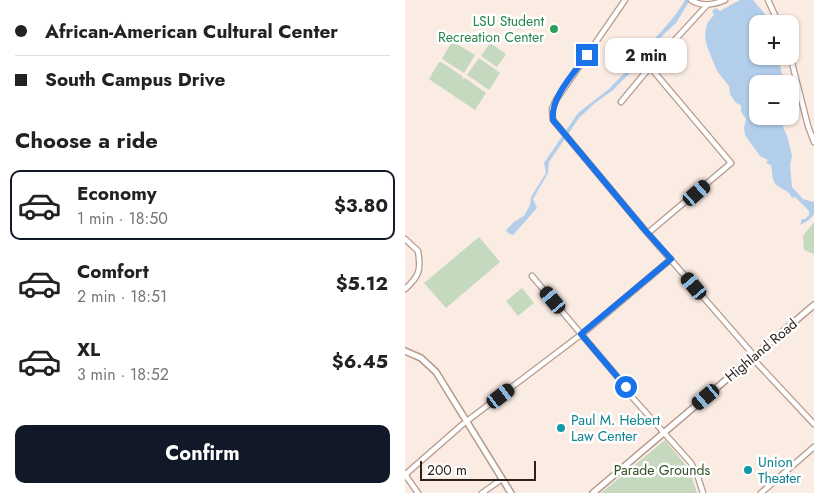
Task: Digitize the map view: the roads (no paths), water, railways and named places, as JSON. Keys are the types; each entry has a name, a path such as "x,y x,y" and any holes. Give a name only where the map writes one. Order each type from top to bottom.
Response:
{"street":[{"path":"625,0 556,100 552,114 553,120 763,370 814,424"},
{"path":"693,1 707,5 725,0"},
{"path":"768,0 775,15"},
{"path":"621,102 650,67 707,5"},
{"path":"793,65 814,142"},
{"path":"648,233 731,163 650,67"},
{"path":"405,240 418,251 421,267 414,281 405,289"},
{"path":"418,493 406,476 407,473 465,423 581,334 671,259"},
{"path":"532,276 626,387 632,398 665,432 694,467 703,493"},
{"name":"Highland Road","path":"593,493 814,305"},
{"path":"405,351 421,358 436,372 465,423 511,493"},
{"path":"761,493 814,448"},
{"path":"482,493 502,478"}],"water":[{"path":"685,0 690,0 676,23 613,90 579,118 549,162 548,173 533,199 537,208 513,235 508,233 506,230 524,216 530,205 531,197 546,173 544,163 578,113 609,89 639,58 638,55 641,55 670,22"},
{"path":"740,0 753,0 765,14 749,15 749,65 780,65 782,75 749,75 749,125 782,125 792,156 790,164 792,187 803,199 814,202 814,214 809,220 800,225 802,219 809,215 809,211 795,197 792,198 789,193 778,187 774,182 771,165 766,163 768,160 760,156 745,135 746,119 741,112 741,105 736,103 730,94 729,86 717,71 707,46 705,38 706,28 714,15 712,11 716,8 720,11"}],"place":[{"name":"LSU Student Recreation Center","path":"554,29"},
{"name":"Paul M. Hebert Law Center","path":"561,428"},
{"name":"Union Theater","path":"748,470"}],"park label":[{"name":"Parade Grounds","path":"662,470"}]}
